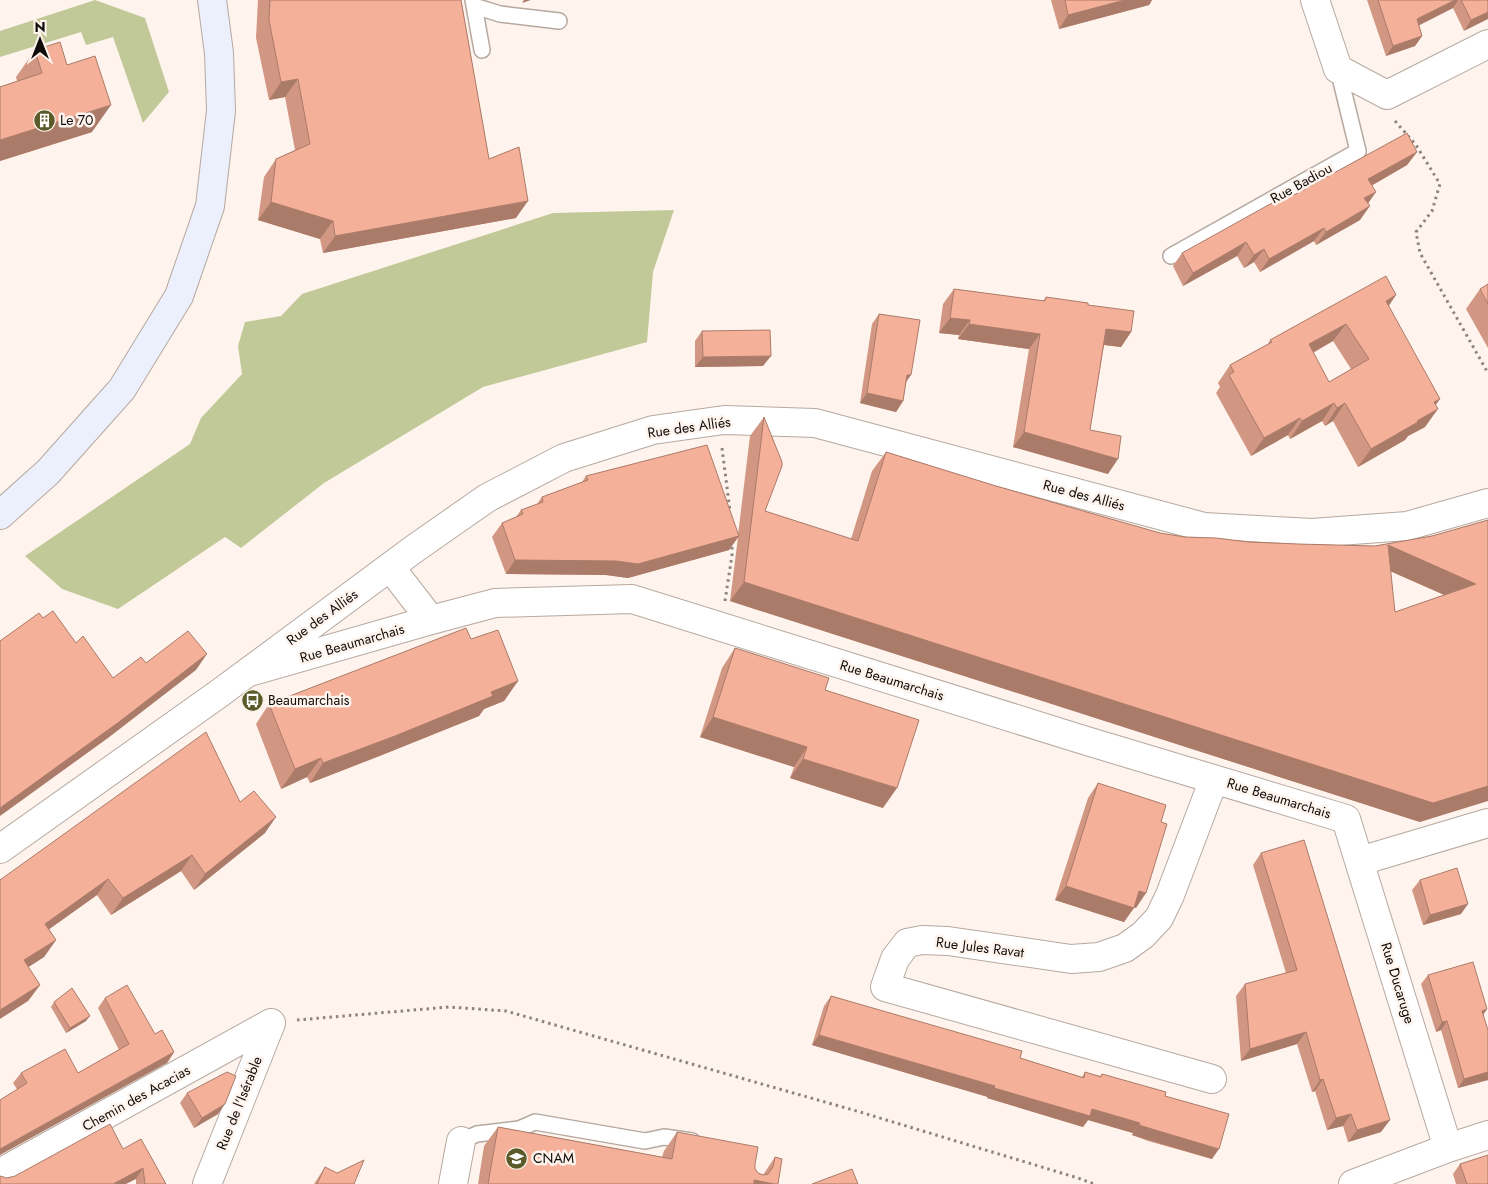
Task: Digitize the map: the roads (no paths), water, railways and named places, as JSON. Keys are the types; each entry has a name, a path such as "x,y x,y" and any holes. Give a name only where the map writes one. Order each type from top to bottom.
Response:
{"main road":[{"path":"0,515 48,472 122,389 179,296 210,206 221,112 219,53 212,0"}],"street":[{"name":"Rue Badiou","path":"1315,0 1338,69"},
{"path":"1338,69 1387,95 1488,44"},
{"name":"Rue des Alliés","path":"0,849 487,498 564,458 653,430 724,420 815,423 1204,527 1312,533 1406,526 1488,503"},
{"path":"390,567 431,620"},
{"name":"Rue Beaumarchais","path":"244,674 495,603 632,599 1068,735 1346,819"},
{"name":"Rue Jules Ravat","path":"1212,1079 885,987 895,960 907,943 922,940 1071,959 1099,957 1125,948 1144,936 1159,918 1170,895 1214,779"},
{"name":"Rue Ducaruge","path":"1346,819 1448,1148"},
{"path":"1360,861 1488,823"},
{"name":"Chemin des Acacias","path":"0,1174 272,1023"},
{"name":"Rue de l'Isérable","path":"207,1184 272,1023"},
{"path":"1353,1184 1488,1135"},
{"path":"453,1184 461,1141"}],"lane":[{"path":"474,3 500,14 559,21"},
{"path":"474,3 482,50"},
{"name":"Rue Badiou","path":"1171,256 1358,151 1338,69"},
{"path":"461,1141 477,1134 519,1129 536,1122 645,1141 664,1137 710,1144"}],"place":[{"name":"Le 70","path":"44,120"},
{"name":"Beaumarchais","path":"252,700"},
{"name":"CNAM","path":"517,1158"}]}
